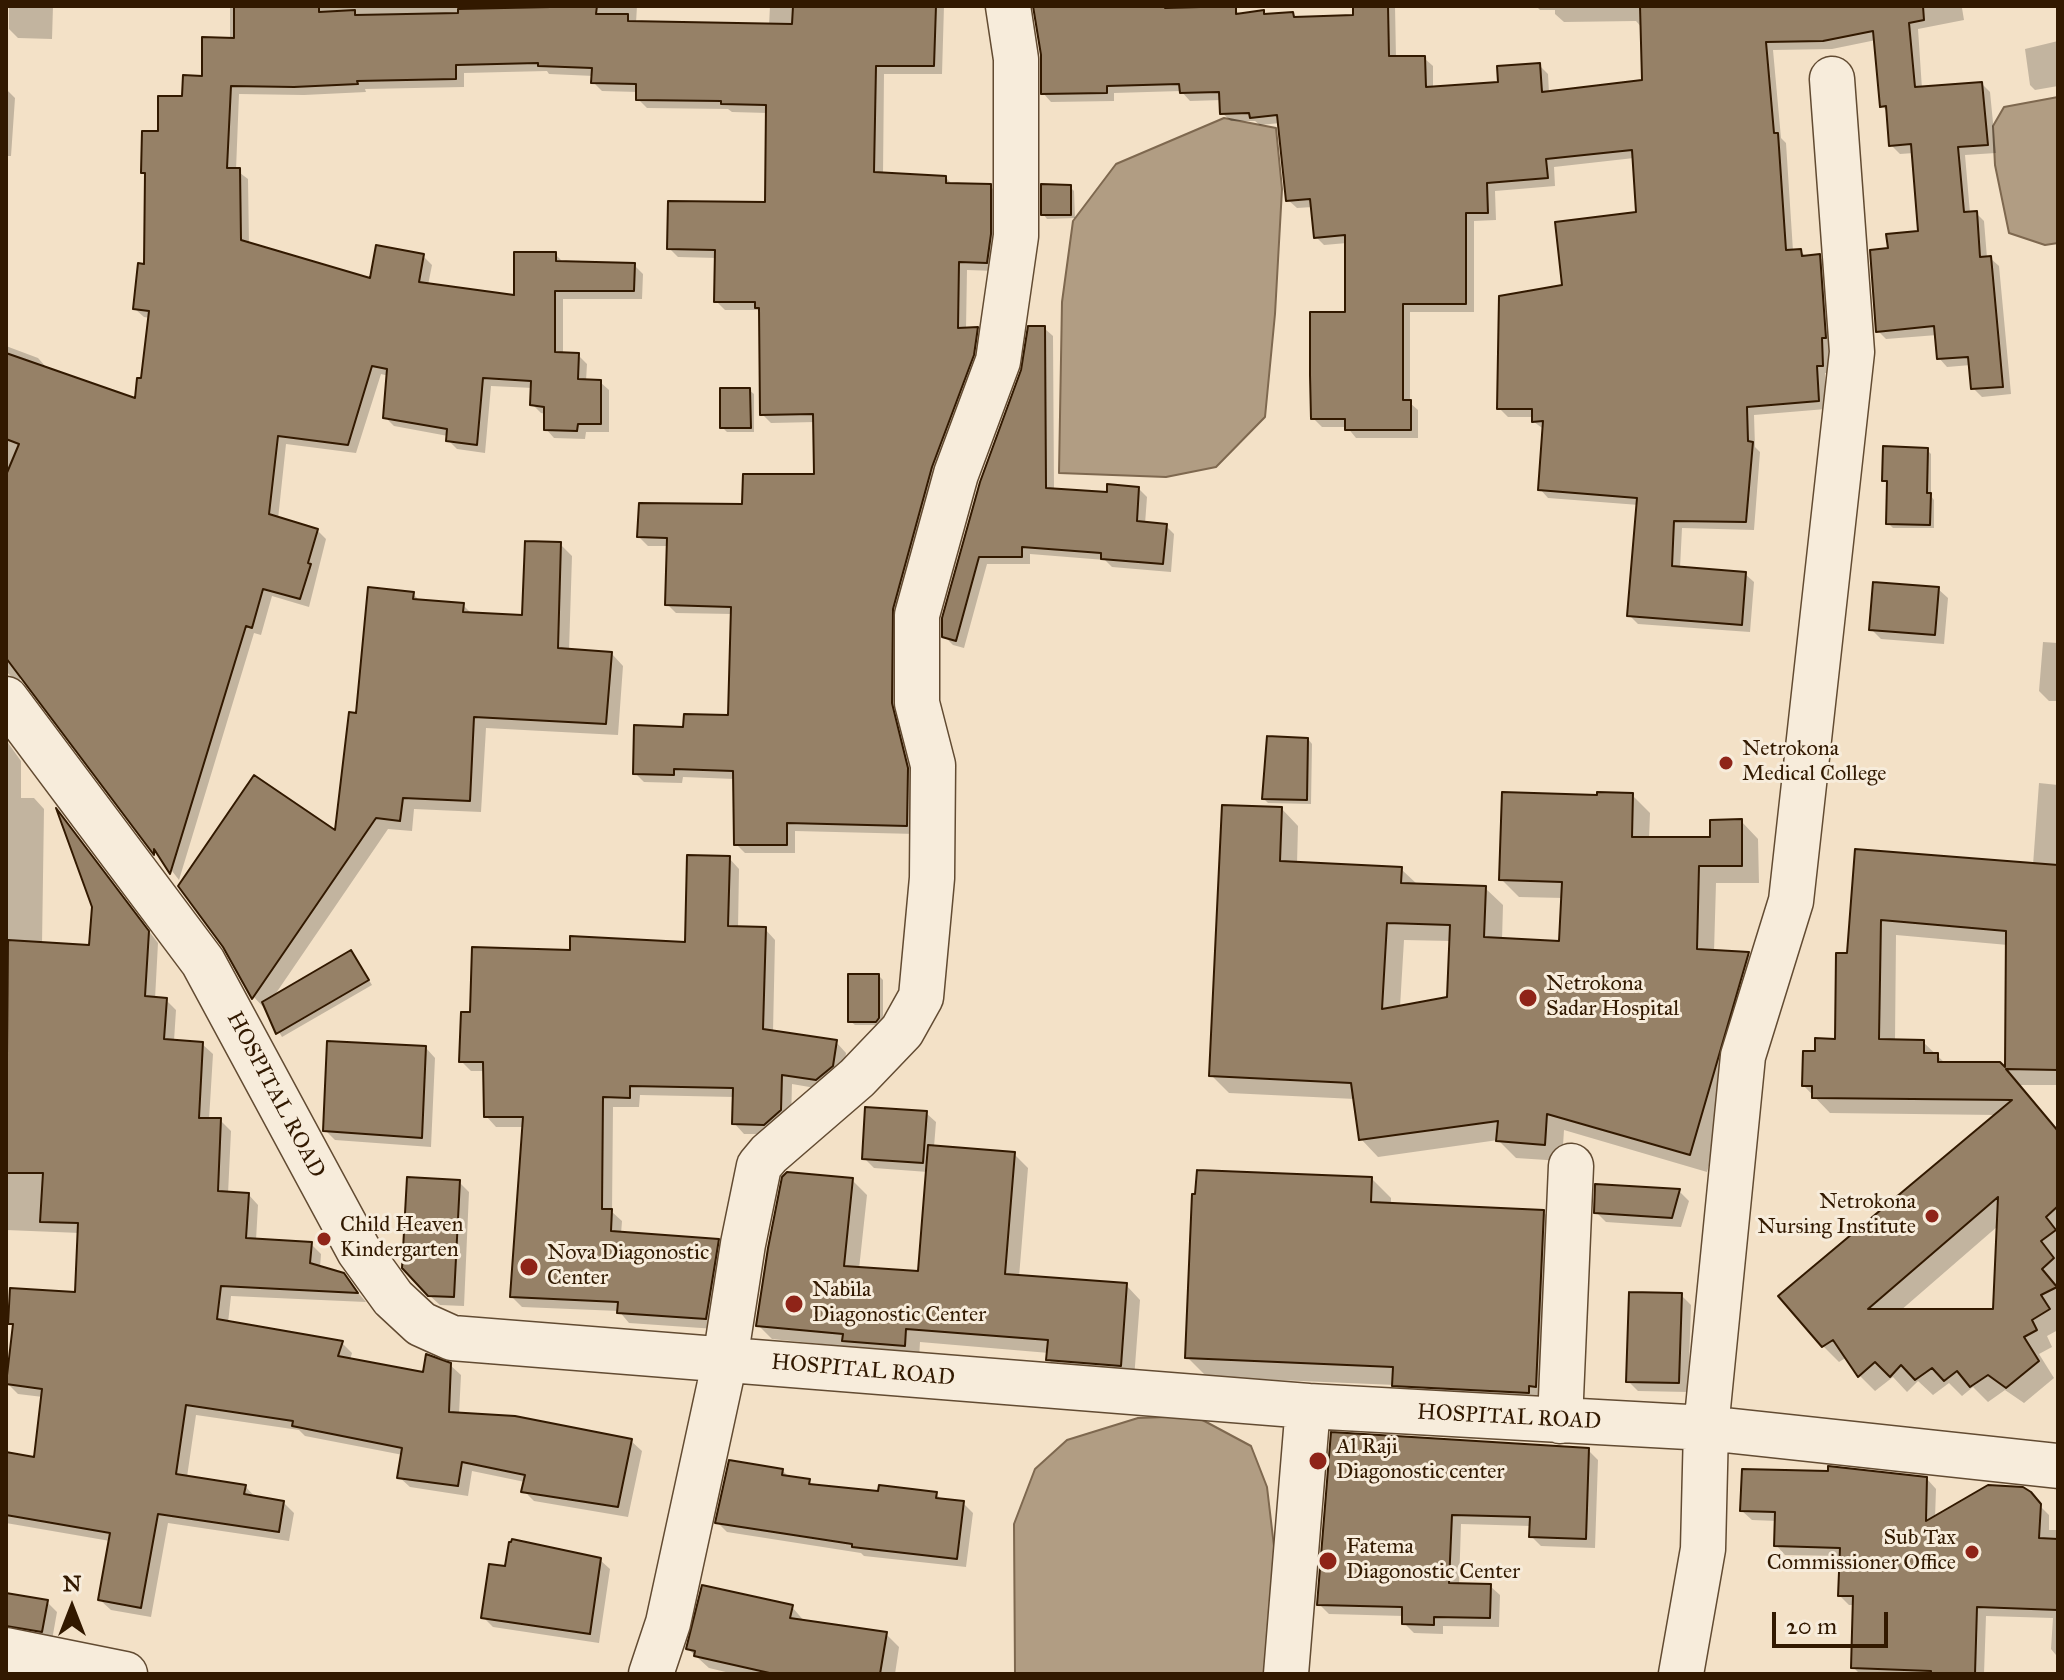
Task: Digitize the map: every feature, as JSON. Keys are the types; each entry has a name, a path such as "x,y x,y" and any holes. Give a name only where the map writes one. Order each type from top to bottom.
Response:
{"street":[{"path":"651,1674 668,1623 725,1360 759,1166 857,1078 902,1031 921,997 932,878 933,765 917,703 917,615 956,474 998,361 1016,236 1016,59 1008,6"},
{"path":"1681,1674 1703,1549 1706,1428 1743,1056 1791,901 1852,352 1832,79"},
{"name":"HOSPITAL ROAD","path":"6,699 203,962 359,1251 393,1298 421,1324 452,1338 1308,1406 1706,1428 2058,1466"},
{"path":"1560,1421 1571,1166"},
{"path":"1286,1674 1308,1406"},
{"path":"6,1650 125,1674"}],"shaded area":[{"path":"2058,97 2058,243 2045,245 2009,233 1995,165 1993,126 2004,107"},
{"path":"1224,118 1276,128 1282,189 1265,417 1216,467 1166,477 1059,473 1062,302 1073,221 1116,164"},
{"path":"1195,1416 1251,1446 1267,1487 1277,1572 1268,1674 1015,1674 1014,1524 1035,1469 1067,1440 1138,1418"}],"building":[{"path":"234,6 319,6 319,12 355,10 355,15 597,6 596,14 628,14 628,21 792,24 793,6 936,6 934,66 876,66 874,172 946,176 946,183 991,184 991,234 987,263 959,262 958,328 978,327 974,355 932,467 893,609 892,703 908,768 907,826 787,823 787,845 734,845 733,771 674,769 674,775 633,774 634,725 683,727 684,714 728,715 731,607 665,605 667,538 637,537 639,503 742,504 743,474 814,474 813,414 760,415 759,308 755,308 755,302 714,302 715,250 667,249 668,201 765,202 766,105 636,100 636,84 591,83 592,68 538,66 538,63 456,65 456,79 357,81 358,84 294,87 231,86 227,168 240,168 241,240 370,278 376,245 424,254 419,282 514,295 514,252 556,252 556,261 635,263 634,291 555,291 555,352 579,353 578,379 601,380 601,424 578,424 577,431 544,430 544,407 530,405 531,381 483,378 477,445 446,441 447,429 383,418 387,369 372,366 348,445 278,436 269,514 318,529 308,563 311,564 300,599 263,589 252,628 246,626 170,874 154,849 154,855 6,658 6,475 19,444 6,439 6,353 135,398 137,378 141,378 149,311 133,309 138,263 144,264 142,131 158,131 158,96 182,96 183,75 202,76 202,37 234,38"},
{"path":"1033,6 1236,6 1236,14 1264,10 1264,14 1293,12 1294,17 1353,15 1353,6 1388,6 1389,56 1425,56 1426,87 1498,82 1497,66 1540,63 1542,92 1642,80 1640,6 1923,6 1924,20 1909,23 1915,87 1982,82 1988,145 1958,147 1964,212 1977,211 1980,257 1991,256 2003,387 1971,389 1968,357 1937,359 1934,326 1876,332 1870,250 1888,248 1886,234 1918,231 1911,144 1889,146 1886,106 1880,107 1873,31 1823,41 1766,42 1774,133 1778,133 1786,250 1801,249 1802,256 1820,254 1826,338 1822,338 1823,366 1817,366 1819,401 1747,407 1748,441 1753,442 1746,522 1674,521 1672,566 1746,572 1742,625 1627,616 1637,498 1538,490 1543,421 1532,422 1532,409 1497,409 1499,296 1562,285 1555,222 1636,212 1632,150 1546,159 1548,178 1487,183 1488,213 1466,213 1466,304 1403,304 1403,400 1411,400 1411,430 1345,430 1345,419 1311,419 1310,312 1345,312 1345,235 1314,238 1310,199 1286,201 1277,115 1250,118 1249,113 1220,114 1219,92 1180,93 1179,84 1107,86 1107,93 1041,94 1041,55"},
{"path":"1041,184 1071,185 1071,215 1041,215"},
{"path":"1028,326 1045,326 1046,488 1107,492 1107,484 1139,487 1137,521 1167,524 1163,564 1101,559 1101,553 1022,547 1022,557 979,557 956,641 942,637 942,618 980,482 1021,370"},
{"path":"720,388 750,388 751,428 720,428"},
{"path":"1883,446 1928,448 1930,525 1886,524 1887,481 1882,481"},
{"path":"525,541 561,542 558,648 612,652 606,724 474,717 470,801 403,798 400,821 376,818 252,999 223,947 178,886 254,775 335,830 349,712 356,713 368,587 414,592 413,599 464,603 463,612 522,615"},
{"path":"1873,582 1939,587 1935,635 1869,630"},
{"path":"1267,736 1308,738 1307,800 1262,799"},
{"path":"1502,792 1633,793 1632,837 1710,837 1710,820 1742,819 1742,866 1699,866 1697,949 1749,952 1690,1155 1547,1114 1545,1145 1496,1141 1498,1121 1359,1140 1351,1083 1209,1076 1222,805 1282,807 1280,861 1402,867 1401,883 1486,886 1484,937 1559,941 1562,882 1499,880","holes":["1387,923 1450,925 1447,997 1382,1009"]},
{"path":"56,808 149,931 145,996 167,998 164,1039 203,1042 199,1118 221,1118 218,1191 249,1193 246,1238 312,1242 310,1263 344,1273 358,1293 221,1286 217,1319 343,1341 338,1356 423,1372 426,1354 451,1363 449,1412 515,1416 632,1439 618,1507 521,1492 525,1475 462,1462 458,1486 397,1478 402,1448 292,1426 293,1421 186,1405 176,1474 246,1485 244,1494 284,1501 279,1532 158,1514 141,1608 98,1600 110,1533 6,1515 6,1452 34,1457 42,1389 6,1384 13,1324 8,1324 10,1288 75,1292 78,1223 40,1222 43,1173 6,1173 8,940 89,945 92,907"},
{"path":"1855,849 2058,865 2058,1070 2006,1069 2058,1131 2058,1206 2046,1217 2056,1230 2041,1241 2054,1258 2042,1269 2057,1287 2041,1295 2050,1309 2032,1320 2037,1330 2024,1337 2039,1361 2006,1388 1988,1375 1970,1387 1957,1371 1944,1381 1932,1368 1915,1380 1901,1365 1890,1377 1875,1362 1858,1377 1833,1340 1822,1347 1778,1296 2012,1100 1812,1098 1812,1086 1802,1086 1803,1051 1815,1051 1815,1038 1835,1039 1836,953 1847,953","holes":["1881,920 2006,931 2005,1067 2000,1062 1938,1062 1938,1053 1924,1053 1924,1040 1879,1039","1998,1197 1993,1309 1868,1309"]},
{"path":"687,855 730,856 728,926 766,927 763,1029 837,1040 833,1066 816,1080 782,1075 781,1110 764,1125 732,1124 733,1088 630,1086 630,1098 603,1097 602,1209 612,1209 611,1231 719,1239 706,1319 617,1313 618,1302 510,1297 523,1117 484,1117 483,1062 459,1062 461,1012 470,1012 472,947 570,950 570,936 685,942"},
{"path":"351,950 369,980 276,1034 262,1002"},
{"path":"848,974 879,974 879,1018 876,1022 848,1022"},
{"path":"327,1041 426,1046 422,1138 323,1131"},
{"path":"865,1107 927,1111 923,1163 862,1159"},
{"path":"928,1145 1015,1152 1005,1274 1127,1283 1121,1366 1046,1360 1048,1340 906,1329 905,1346 842,1341 843,1334 756,1326 782,1177 787,1172 853,1178 844,1266 918,1271"},
{"path":"1197,1170 1372,1177 1371,1202 1544,1210 1536,1387 1529,1386 1529,1393 1392,1386 1393,1367 1185,1358 1192,1194 1195,1194"},
{"path":"407,1177 460,1180 454,1297 428,1296 402,1268"},
{"path":"1595,1184 1680,1189 1672,1218 1594,1213"},
{"path":"1629,1292 1682,1293 1679,1383 1626,1382"},
{"path":"1331,1432 1589,1448 1586,1539 1529,1537 1530,1517 1452,1515 1449,1583 1491,1584 1490,1618 1434,1617 1434,1625 1402,1624 1402,1607 1317,1605"},
{"path":"729,1460 783,1469 782,1475 810,1479 809,1484 878,1491 879,1485 937,1492 936,1498 964,1501 957,1559 852,1547 852,1544 715,1523"},
{"path":"1828,1466 1927,1477 1926,1521 1988,1485 2023,1487 2031,1492 2041,1504 2039,1538 2058,1539 2058,1610 1977,1607 1975,1674 1851,1668 1853,1596 1838,1596 1840,1548 1774,1546 1775,1512 1740,1511 1742,1469 1828,1471"},
{"path":"512,1539 601,1558 590,1634 481,1618 489,1564 505,1566"},
{"path":"702,1585 793,1605 790,1618 887,1632 880,1674 774,1674 694,1656 695,1651 686,1649"},
{"path":"6,1593 48,1600 42,1632 6,1626"}],"place":[{"name":"Netrokona Medical College","path":"1726,763"},
{"name":"Netrokona Sadar Hospital","path":"1528,998"},
{"name":"Netrokona Nursing Institute","path":"1932,1216"},
{"name":"Child Heaven Kindergarten","path":"324,1239"},
{"name":"Nova Diagonostic Center","path":"529,1267"},
{"name":"Nabila Diagonostic Center","path":"794,1304"},
{"name":"Al Raji Diagonostic center","path":"1318,1461"},
{"name":"Sub Tax Commissioner Office","path":"1972,1552"},
{"name":"Fatema Diagonostic Center","path":"1328,1561"}]}
